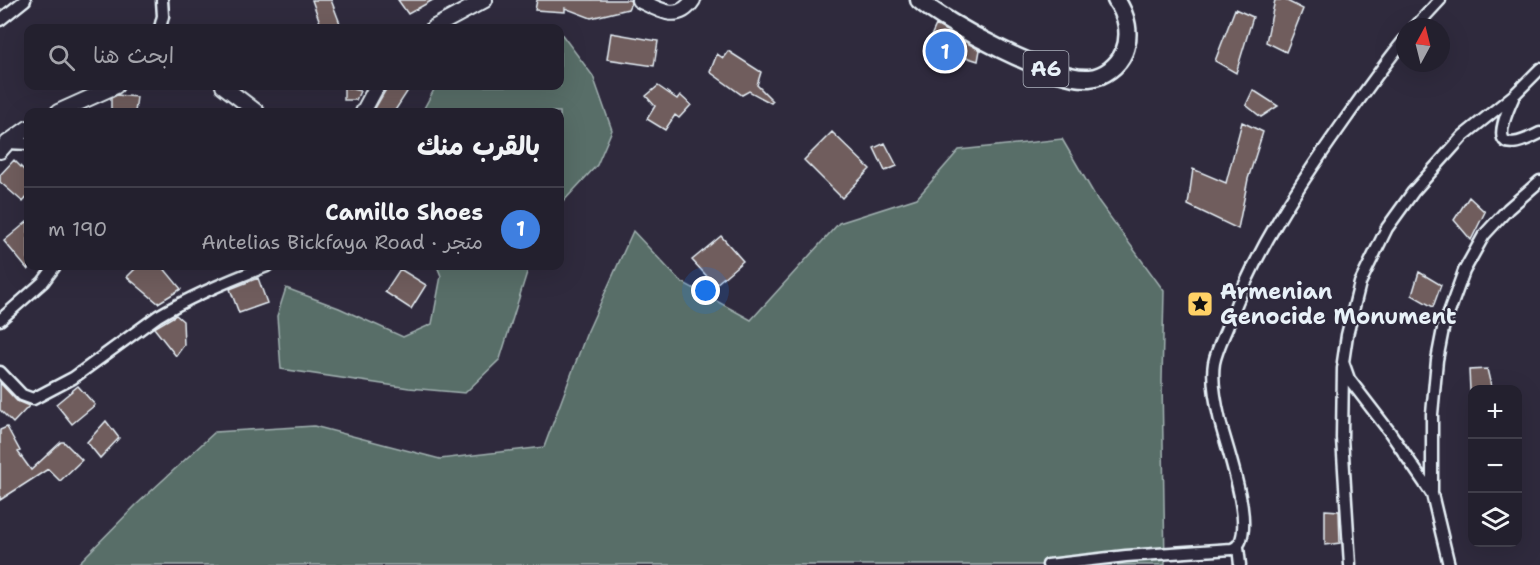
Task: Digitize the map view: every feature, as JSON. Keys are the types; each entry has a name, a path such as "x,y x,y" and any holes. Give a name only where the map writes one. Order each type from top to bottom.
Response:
{"highway":[{"name":"A6","path":"919,0 941,17 965,31 1040,68 1070,76 1089,78 1106,73 1117,65 1124,53 1128,39 1126,20 1116,0"}],"main road":[{"path":"440,24 485,0"},
{"path":"639,0 674,14 683,12 693,0"},
{"path":"67,108 107,90"},
{"path":"228,90 252,108"},
{"path":"365,108 375,90"},
{"path":"4,147 24,131"}],"street":[{"path":"0,20 26,0"},
{"path":"161,24 162,0"},
{"path":"1423,18 1440,0"},
{"path":"1048,565 1238,547 1242,541 1242,512 1232,455 1224,436 1217,404 1214,375 1218,352 1245,281 1270,234 1318,158 1396,50"},
{"path":"1350,565 1342,438 1343,362 1352,309 1360,283 1387,228 1413,192 1463,136 1515,95 1540,69"},
{"path":"1515,95 1501,128 1504,141 1512,144 1540,133"},
{"path":"4,147 24,144"},
{"path":"1449,565 1432,494 1433,405 1437,360 1443,330 1464,271 1484,235 1508,209 1540,181"},
{"path":"0,320 42,282 52,270"},
{"path":"0,372 22,395 33,399 74,378 173,307 204,291 257,270"},
{"path":"1343,362 1349,379 1396,440 1432,494"},
{"path":"1238,547 1240,565"}],"green space":[{"path":"564,37 593,76 612,130 597,165 564,201 564,108 424,108 434,90 564,90"},
{"path":"1062,139 1097,199 1164,291 1162,381 1165,565 77,565 136,505 215,432 314,426 440,459 544,447 586,335 633,231 680,281 751,320 839,223 917,198 959,150"},
{"path":"439,270 528,270 500,359 465,393 409,388 281,369 277,316 286,288 339,308 403,337 432,324 441,276"}],"building":[{"path":"312,0 331,0 340,24 321,24"},
{"path":"398,0 433,0 408,14"},
{"path":"537,0 630,0 631,3 628,9 591,18 565,8 565,12 535,10"},
{"path":"1275,0 1285,0 1303,9 1286,52 1266,42"},
{"path":"1235,9 1253,17 1236,73 1215,61"},
{"path":"936,25 980,50 978,61 927,45"},
{"path":"611,33 658,41 654,66 607,59"},
{"path":"728,51 761,72 757,85 773,101 771,103 749,91 742,95 710,72 717,54 723,58"},
{"path":"658,86 677,99 680,95 691,105 679,118 675,115 665,130 647,119 655,106 646,96"},
{"path":"344,90 360,91 356,100 344,100"},
{"path":"386,90 407,90 397,108 375,108"},
{"path":"1253,90 1278,106 1261,117 1246,105"},
{"path":"117,95 137,97 136,108 111,108 111,98"},
{"path":"1242,122 1263,132 1248,179 1238,229 1188,205 1193,169 1226,183"},
{"path":"832,132 870,169 842,198 804,160"},
{"path":"885,143 897,166 885,171 874,148"},
{"path":"14,160 24,170 23,202 0,182 0,175"},
{"path":"1469,197 1485,212 1471,240 1454,220"},
{"path":"24,224 24,265 4,241"},
{"path":"721,236 743,261 715,285 692,260"},
{"path":"134,270 165,270 181,289 158,303 127,277"},
{"path":"399,270 426,285 411,309 385,292"},
{"path":"1419,272 1441,285 1433,307 1412,295"},
{"path":"258,278 267,303 239,313 230,289"},
{"path":"176,315 183,321 184,345 176,356 154,328"},
{"path":"1487,369 1491,385 1470,385 1469,370"},
{"path":"0,383 17,401 29,406 13,423 0,410"},
{"path":"78,386 95,405 72,424 56,404"},
{"path":"106,421 119,438 100,458 87,442"},
{"path":"7,427 20,451 18,452 31,470 61,442 64,442 82,460 60,481 48,469 0,500 0,430"},
{"path":"1325,510 1339,511 1340,543 1325,545"}],"place":[{"name":"Camillo Shoes","path":"945,51"},
{"name":"Armenian Genocide Monument","path":"1200,304"}]}
